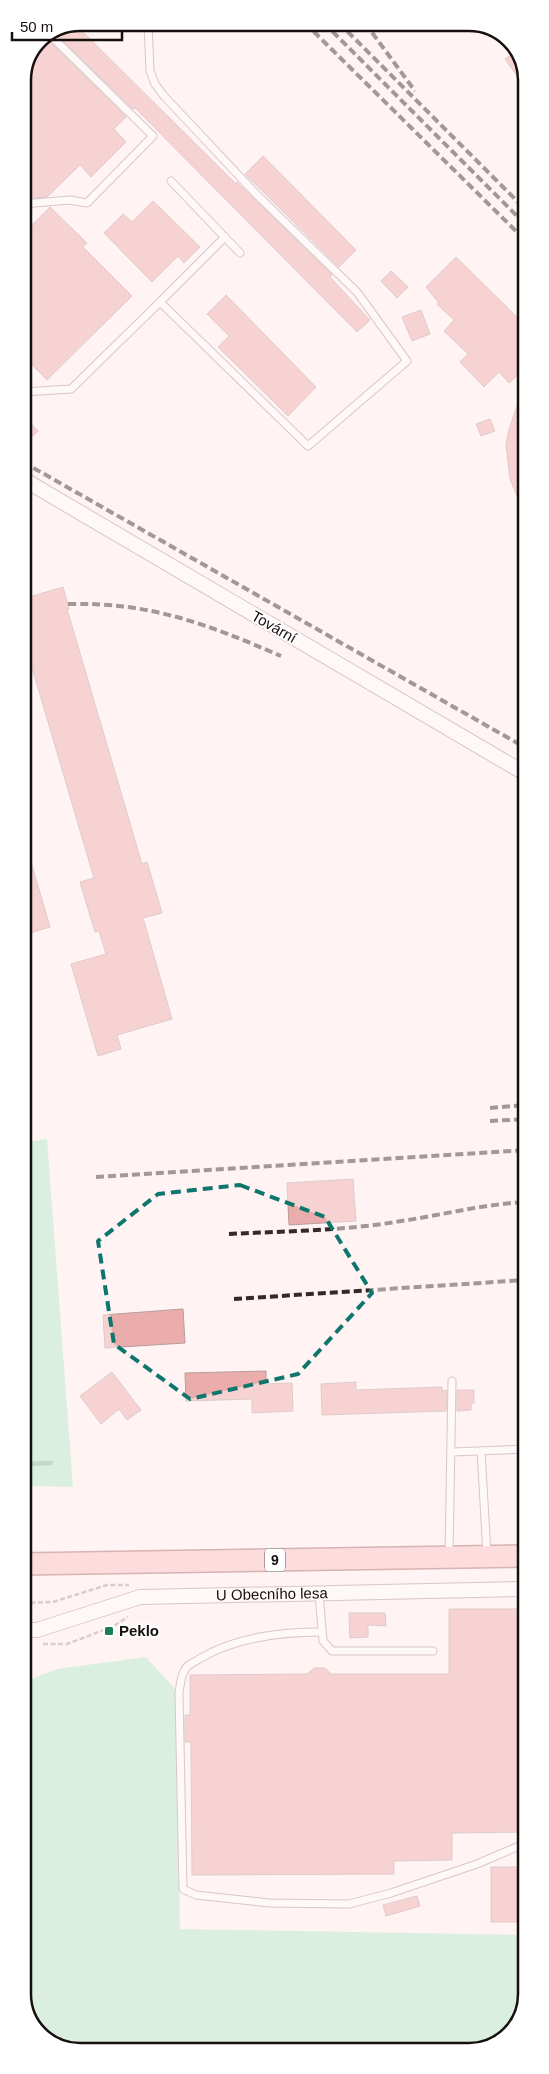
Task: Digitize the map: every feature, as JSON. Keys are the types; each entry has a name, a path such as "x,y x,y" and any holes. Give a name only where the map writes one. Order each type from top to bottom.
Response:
{"main road":[{"name":"9","path":"31,1564 518,1556"}],"street":[{"name":"Tovární","path":"31,484 518,769"},
{"name":"U Obecního lesa","path":"31,1630 37,1630 122,1601 140,1597 518,1589"}],"lane":[{"path":"148,31 150,71 155,84 164,96 257,195 357,292 407,361 308,446 160,302"},
{"path":"31,203 70,200 87,203 153,136 54,39"},
{"path":"171,181 240,253"},
{"path":"31,391 71,388 225,237"},
{"path":"449,1557 452,1382"},
{"path":"452,1452 518,1449"},
{"path":"481,1451 487,1557"},
{"path":"319,1592 323,1641 332,1652 433,1651"},
{"path":"322,1632 257,1636 210,1653 186,1668 180,1682 183,1889 196,1895 269,1903 349,1904 391,1893 429,1880 518,1846"}],"path":[{"path":"41,1644 67,1644 112,1627"}],"highlighted area":[{"path":"240,1185 325,1217 372,1293 298,1374 190,1399 114,1344 98,1241 158,1194"}],"green space":[{"path":"47,1139 73,1487 31,1486 31,1142"},
{"path":"146,1657 176,1690 180,1929 518,1935 517,2004 506,2026 499,2033 485,2040 469,2043 77,2043 53,2035 43,2026 38,2018 32,2004 31,1994 31,1679 57,1669"}],"building":[{"path":"82,31 236,184 237,182 332,275 330,277 370,320 357,332 135,108 133,109 58,36 70,32"},
{"path":"50,42 126,117 114,129 126,142 91,177 80,165 47,197 33,198 31,196 32,70 39,53"},
{"path":"511,55 518,77 505,59"},
{"path":"263,156 356,250 339,267 245,174"},
{"path":"153,201 200,247 184,263 178,256 152,282 104,233 123,214 132,222"},
{"path":"50,207 87,243 83,247 132,296 47,380 31,364 31,226"},
{"path":"456,257 518,318 518,368 516,370 518,375 509,383 499,372 484,387 460,362 468,354 444,331 454,320 437,304 439,303 426,287"},
{"path":"391,271 408,287 397,298 381,281"},
{"path":"226,295 316,387 288,416 218,347 229,336 207,314"},
{"path":"421,310 430,334 412,341 402,317"},
{"path":"518,404 518,498 510,479 506,445 509,429"},
{"path":"490,419 495,431 481,436 476,424"},
{"path":"31,424 38,431 31,438"},
{"path":"63,587 69,609 67,609 142,864 147,862 162,913 143,918 172,1019 117,1035 121,1049 98,1056 71,964 106,954 99,931 95,932 80,882 94,878 31,664 31,597"},
{"path":"31,862 50,927 31,933"},
{"path":"353,1179 356,1221 289,1225 287,1183"},
{"path":"183,1309 185,1343 105,1348 103,1315"},
{"path":"266,1371 266,1384 292,1383 293,1411 252,1413 252,1399 186,1401 185,1373"},
{"path":"112,1372 141,1410 127,1420 119,1409 101,1424 80,1396"},
{"path":"356,1382 356,1390 442,1387 442,1391 447,1390 446,1411 322,1415 321,1384"},
{"path":"457,1390 474,1390 474,1403 471,1403 471,1410 457,1411"},
{"path":"449,1609 518,1609 518,1832 452,1833 452,1860 394,1861 394,1874 192,1875 191,1742 185,1742 185,1715 190,1715 190,1675 307,1674 314,1668 325,1668 331,1674 449,1674"},
{"path":"349,1613 385,1613 386,1626 368,1625 368,1637 350,1638"},
{"path":"491,1867 518,1867 518,1922 491,1922"},
{"path":"417,1896 420,1906 386,1916 383,1905"}],"waterway":[{"path":"31,1464 51,1463"}],"railway":[{"path":"313,31 518,233"},
{"path":"332,31 518,217"},
{"path":"347,31 518,202"},
{"path":"371,31 415,91"},
{"path":"31,467 518,743"},
{"path":"68,604 98,604 125,607 178,617 228,634 281,656"},
{"path":"490,1108 518,1106"},
{"path":"490,1121 518,1119"},
{"path":"96,1177 518,1151"},
{"path":"229,1234 359,1227 518,1203"},
{"path":"234,1299 518,1281"}],"place":[{"name":"Peklo","path":"109,1631"}]}
